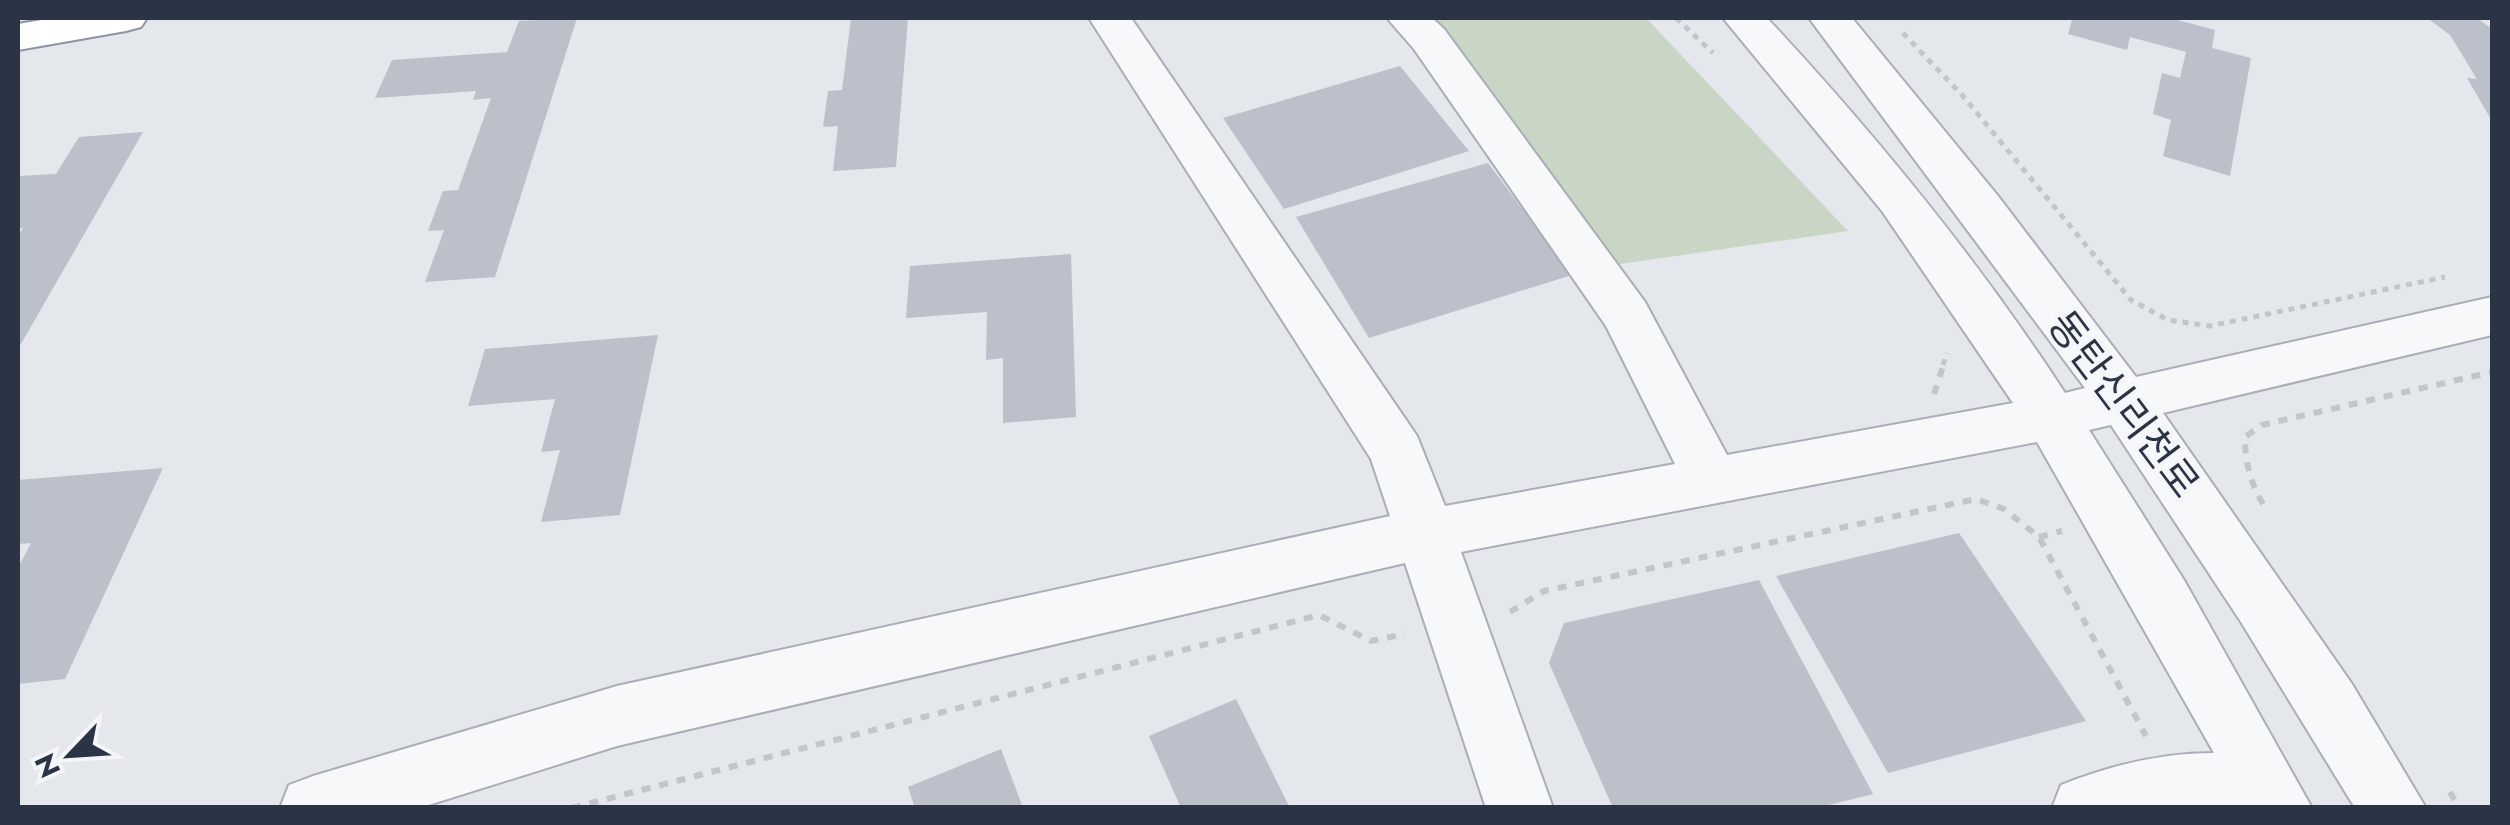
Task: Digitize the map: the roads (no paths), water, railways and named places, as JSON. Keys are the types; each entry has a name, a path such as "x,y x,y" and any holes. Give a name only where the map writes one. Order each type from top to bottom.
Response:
{"highway":[{"path":"18,34 78,18"},
{"path":"18,34 126,18"}],"street":[{"path":"1110,18 1397,452 1520,808"},
{"path":"1408,18 1429,38 1627,316 1712,480"},
{"name":"동탄신리천로","path":"1830,18 1916,123 2125,402 2280,623 2393,808"},
{"name":"동탄신리천로","path":"1730,37 1847,133 1991,325 2116,518 2272,796"},
{"path":"313,808 617,716 1423,532 2049,418 2492,316"},
{"path":"2085,808 2170,785 2272,796"}]}
